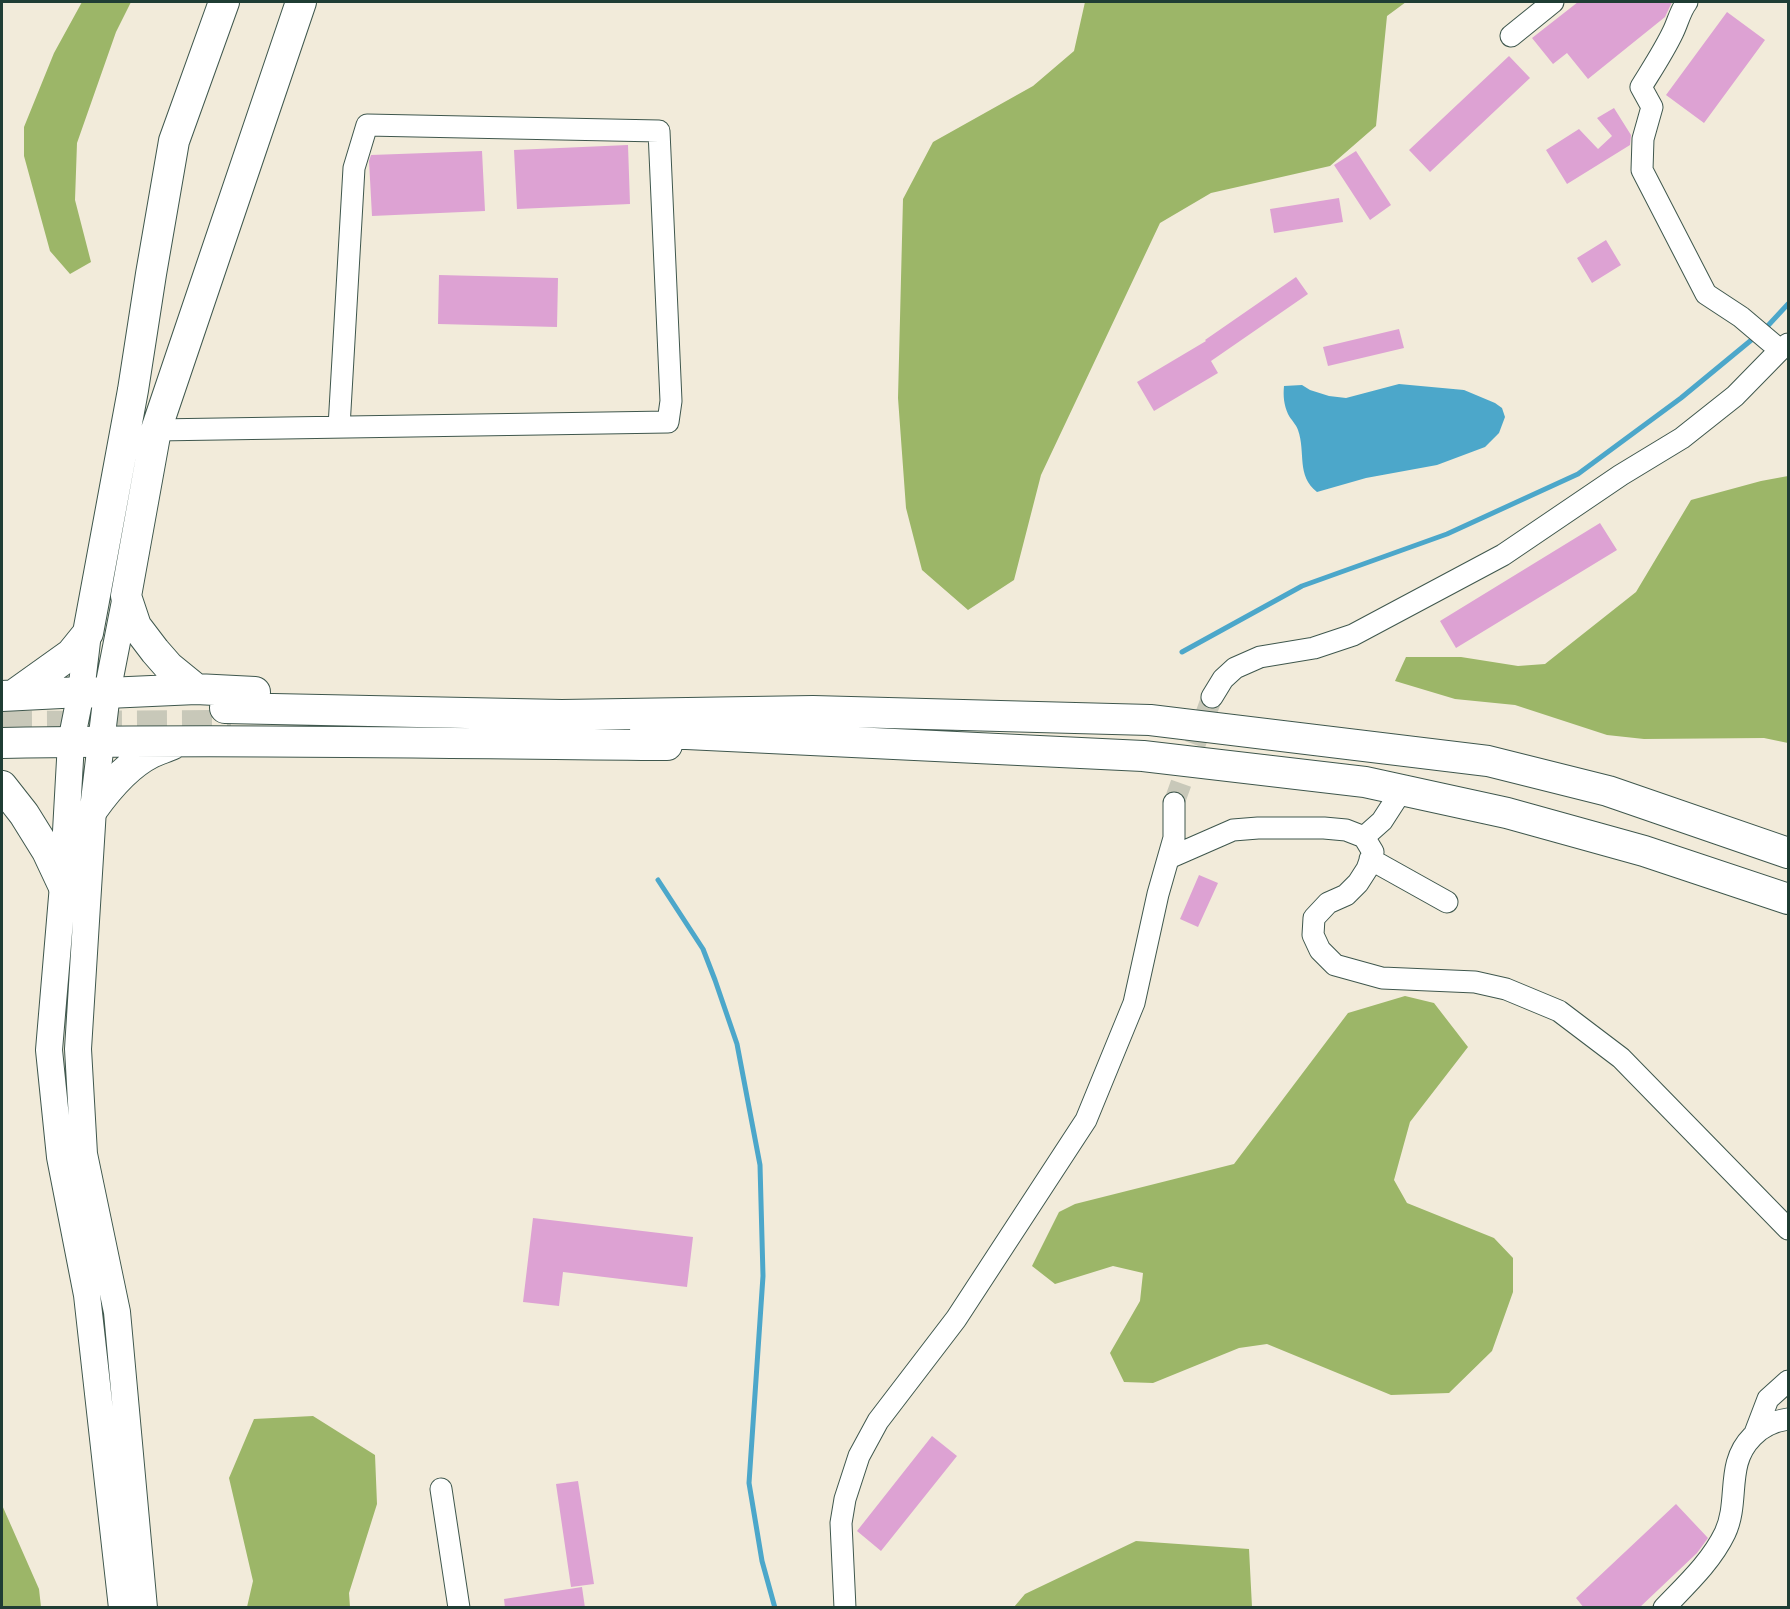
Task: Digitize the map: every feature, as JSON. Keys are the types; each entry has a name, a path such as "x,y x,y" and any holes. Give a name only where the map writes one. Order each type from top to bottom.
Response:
{"highway":[{"path":"8,695 58,665 72,654 88,633 134,390 174,141 224,2"},
{"path":"196,689 169,667 136,626 126,596 156,430 300,6"},
{"path":"8,695 196,689 344,696 718,700 811,726 1143,756 1365,782 1506,813 1644,851 1788,899"},
{"path":"228,716 546,727 811,726 1150,720 1488,760 1608,790 1788,853"},
{"path":"2,743 184,740 671,745 811,726"},
{"path":"93,809 124,772 148,754 184,740"},
{"path":"2,786 24,814 47,850 63,885"}],"main road":[{"path":"122,1608 87,1295 60,1157 49,1050 63,885 71,742 94,692 126,596"},
{"path":"88,633 101,743 93,809 78,1049 82,1131 84,1154 117,1312 144,1608"}],"street":[{"path":"1511,36 1554,2"},
{"path":"1212,697 1223,679 1234,668 1260,657 1314,648 1353,635 1503,555 1621,475 1682,438 1735,396 1781,346 1706,294 1642,170 1643,139 1652,107 1641,87 1663,52 1675,29 1682,8 1687,2"},
{"path":"156,430 668,422 671,401 659,131 367,125 354,168 339,427"},
{"path":"1364,837 1382,821 1402,790"},
{"path":"845,1608 841,1523 845,1499 858,1456 878,1421 956,1319 1086,1120 1134,1003 1158,894 1174,838 1174,803"},
{"path":"1168,858 1233,830 1324,828 1346,830 1364,837 1372,852 1367,869 1346,895 1328,903 1314,918 1313,935 1320,950 1335,965 1382,978 1475,982 1506,989 1559,1011 1621,1058 1788,1229"},
{"path":"1370,859 1447,902"},
{"path":"1664,1608 1705,1565 1726,1532 1732,1508 1736,1463 1740,1452 1755,1433 1768,1399 1788,1381"},
{"path":"1755,1433 1776,1421 1788,1419"},
{"path":"441,1489 459,1608"}],"green space":[{"path":"82,2 131,2 116,32 77,143 75,200 91,262 70,274 50,251 24,156 24,127 54,53"},
{"path":"1085,2 1406,2 1387,16 1376,126 1330,166 1211,193 1160,223 1041,475 1014,580 968,610 922,570 906,508 898,398 903,199 933,142 1033,86 1074,51"},
{"path":"1788,476 1788,743 1764,738 1644,739 1607,735 1515,705 1455,699 1395,681 1406,657 1461,657 1518,666 1545,664 1636,592 1691,500"},
{"path":"1405,996 1434,1003 1468,1047 1410,1122 1394,1180 1407,1203 1494,1238 1513,1258 1513,1292 1492,1351 1449,1393 1391,1395 1267,1344 1239,1348 1153,1383 1124,1382 1110,1353 1140,1301 1143,1273 1113,1266 1055,1284 1032,1266 1059,1212 1075,1204 1234,1164 1348,1013"},
{"path":"313,1416 375,1455 377,1504 349,1593 350,1607 247,1607 253,1581 229,1478 254,1419"},
{"path":"2,1505 39,1589 41,1607 2,1607"},
{"path":"1136,1541 1249,1549 1252,1607 1014,1607 1025,1594"}],"water":[{"path":"1399,384 1464,390 1495,403 1502,408 1505,417 1499,433 1485,447 1437,465 1366,478 1317,492 1306,478 1300,439 1286,407 1284,386 1302,385 1329,396 1346,398"}],"building":[{"path":"1578,2 1672,2 1665,17 1588,79 1567,53 1553,64 1532,38"},
{"path":"1727,12 1765,40 1704,123 1666,95"},
{"path":"1509,56 1530,78 1430,172 1409,150"},
{"path":"1614,108 1631,135 1630,145 1567,184 1546,150 1579,129 1598,149 1612,136 1597,118"},
{"path":"628,145 630,204 517,209 514,150"},
{"path":"482,151 485,211 372,216 369,161 371,155"},
{"path":"1356,151 1391,205 1370,220 1334,165"},
{"path":"1339,198 1343,222 1274,233 1270,209"},
{"path":"1606,240 1621,265 1592,283 1577,258"},
{"path":"439,275 558,278 557,327 438,324"},
{"path":"1296,277 1308,294 1211,361 1218,373 1154,411 1137,382 1206,341"},
{"path":"1399,329 1404,348 1328,366 1323,347"},
{"path":"1600,523 1617,550 1456,648 1440,621"},
{"path":"1199,875 1218,883 1198,927 1180,919"},
{"path":"533,1218 693,1237 687,1287 563,1272 559,1306 523,1302"},
{"path":"932,1436 957,1456 881,1551 857,1531"},
{"path":"578,1481 594,1584 571,1587 556,1484"},
{"path":"1676,1504 1708,1538 1697,1553 1639,1608 1584,1608 1576,1598"},
{"path":"582,1587 585,1608 505,1608 504,1599"}],"waterway":[{"path":"1763,331 1788,304"},
{"path":"1182,652 1302,586 1447,534 1578,474 1681,398 1755,337"},
{"path":"658,880 703,949 715,980 737,1044 760,1165 763,1276 749,1483 762,1561 775,1608"}],"tunnel":[{"path":"1174,803 1212,697"},
{"path":"2,726 231,725"}]}
